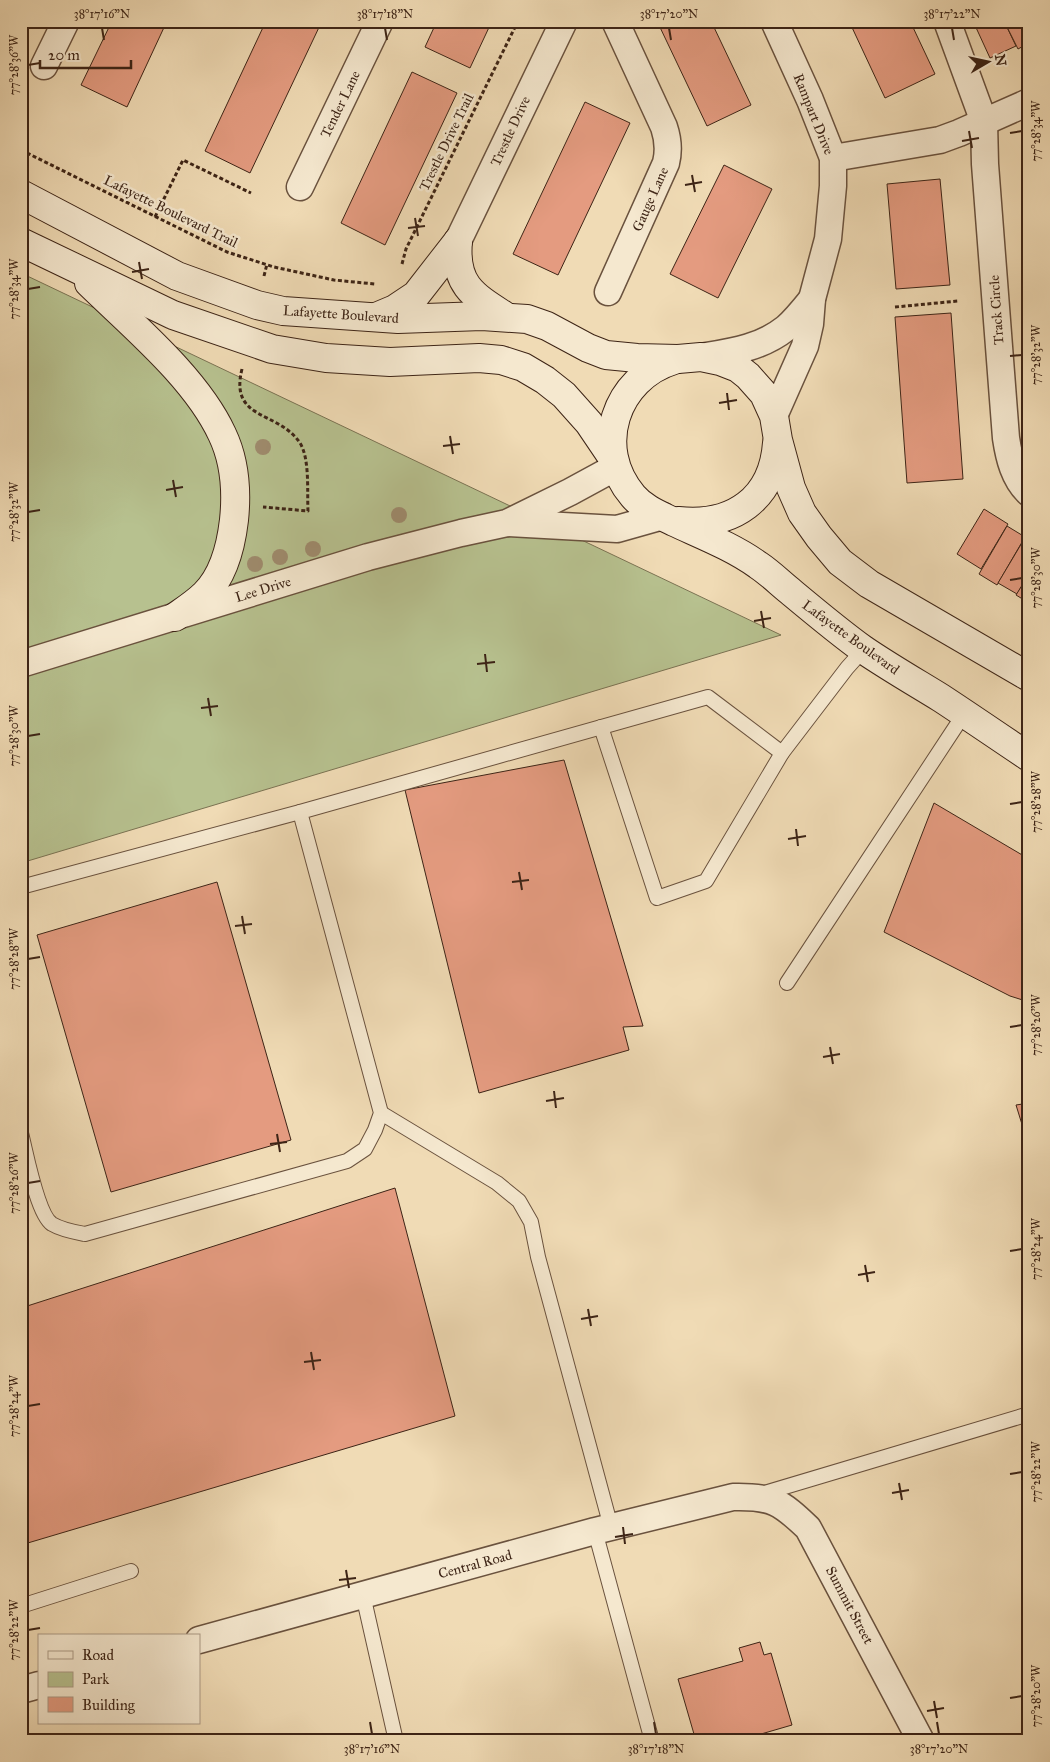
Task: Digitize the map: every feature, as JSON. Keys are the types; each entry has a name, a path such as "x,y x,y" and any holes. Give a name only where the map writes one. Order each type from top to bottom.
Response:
{"main road":[{"name":"Lafayette Boulevard","path":"21,194 177,276 257,305 283,311 374,318 505,316 527,319 547,326 576,342 606,355 720,361 738,368 764,394 776,428 791,488 802,513 818,537 840,562 869,584 1029,677"},
{"path":"458,241 457,254 460,270 470,292 505,316"},
{"path":"374,318 416,295 458,241"},
{"name":"Lafayette Boulevard","path":"21,242 173,315 272,349 326,358 390,362 479,358 501,360 523,368 544,380 564,395 589,423 634,497 652,511 739,553 759,565 864,650 1029,757"},
{"path":"72,267 166,358 200,398 227,445 234,474 236,508 230,545 225,560 205,594 175,617"},
{"name":"Lafayette Boulevard","path":"615,464 612,432 615,418 627,392 647,372 662,364 689,358"},
{"name":"Lafayette Boulevard","path":"668,518 694,523 712,522 738,512 763,488 772,472 776,456 776,428"}],"street":[{"path":"44,66 66,21"},
{"name":"Trestle Drive","path":"458,241 564,21"},
{"name":"Gauge Lane","path":"608,292 668,156 667,136 664,127 615,21"},
{"name":"Rampart Drive","path":"774,21 810,100 833,158 833,186 828,239 812,299 810,324 805,346 776,428"},
{"name":"Track Circle","path":"947,21 984,122 985,164 1006,438 1008,454 1015,473 1029,493"},
{"name":"Tender Lane","path":"300,187 376,23"},
{"path":"833,158 940,140 1029,102"},
{"path":"689,358 743,350 768,339 786,328 812,299"},
{"path":"507,523 570,492 615,464"},
{"path":"507,523 617,529 668,518"},
{"name":"Lee Drive","path":"21,664 368,557 462,532 507,523"},
{"name":"Central Road","path":"200,1640 603,1529 733,1497 753,1497"},
{"name":"Summit Street","path":"753,1497 770,1500 788,1508 808,1528 921,1741"},
{"path":"21,1690 38,1685"}],"lane":[{"path":"601,727 657,898 706,881 782,753 847,668 864,650"},
{"path":"21,887 300,812 708,697 782,753"},
{"path":"786,983 964,714"},
{"path":"21,1133 41,1210 51,1223 85,1234 264,1186 347,1161 365,1149 381,1113 300,812"},
{"path":"381,1113 497,1183 519,1201 531,1222 652,1741"},
{"path":"753,1497 1029,1414"},
{"path":"21,1606 131,1571"},
{"path":"363,1595 396,1741"}],"path":[{"name":"Trestle Drive Trail","path":"402,268 402,260 406,249 518,21"},
{"name":"Lafayette Boulevard Trail","path":"21,150 227,252 334,280 376,284"},
{"path":"155,217 182,160 251,193"},
{"path":"263,280 267,264"},
{"path":"896,307 958,302"},
{"path":"236,508 264,507 308,512 303,449 297,439 289,432 242,400 238,388 242,365"}],"green space":[{"path":"21,273 781,635 21,863"}],"building":[{"path":"112,21 167,21 127,107 81,85"},
{"path":"266,21 322,21 250,173 205,151"},
{"path":"437,21 492,21 470,68 425,47"},
{"path":"657,21 711,21 751,105 707,126"},
{"path":"849,21 910,21 935,74 885,98"},
{"path":"973,21 1004,21 1016,46 990,58"},
{"path":"1004,21 1028,21 1029,43 1018,49"},
{"path":"412,72 457,93 385,245 341,223"},
{"path":"585,102 630,123 558,275 513,254"},
{"path":"724,165 772,189 718,298 670,274"},
{"path":"940,179 950,285 896,289 887,184"},
{"path":"951,313 963,479 907,483 895,317"},
{"path":"984,509 1008,524 981,569 957,554"},
{"path":"1007,526 1025,537 997,585 979,574"},
{"path":"1026,536 1029,537 1029,574 1017,594 998,583"},
{"path":"1029,574 1029,603 1016,595"},
{"path":"564,760 643,1026 623,1027 629,1050 479,1093 405,790"},
{"path":"934,803 1029,859 1029,1002 1010,996 884,932"},
{"path":"217,882 291,1140 111,1192 37,935"},
{"path":"1029,1103 1029,1147 1016,1105"},
{"path":"395,1188 455,1416 21,1545 21,1308"},
{"path":"760,1642 764,1655 771,1653 792,1725 744,1739 745,1741 696,1741 678,1679 743,1661 739,1648"}]}
